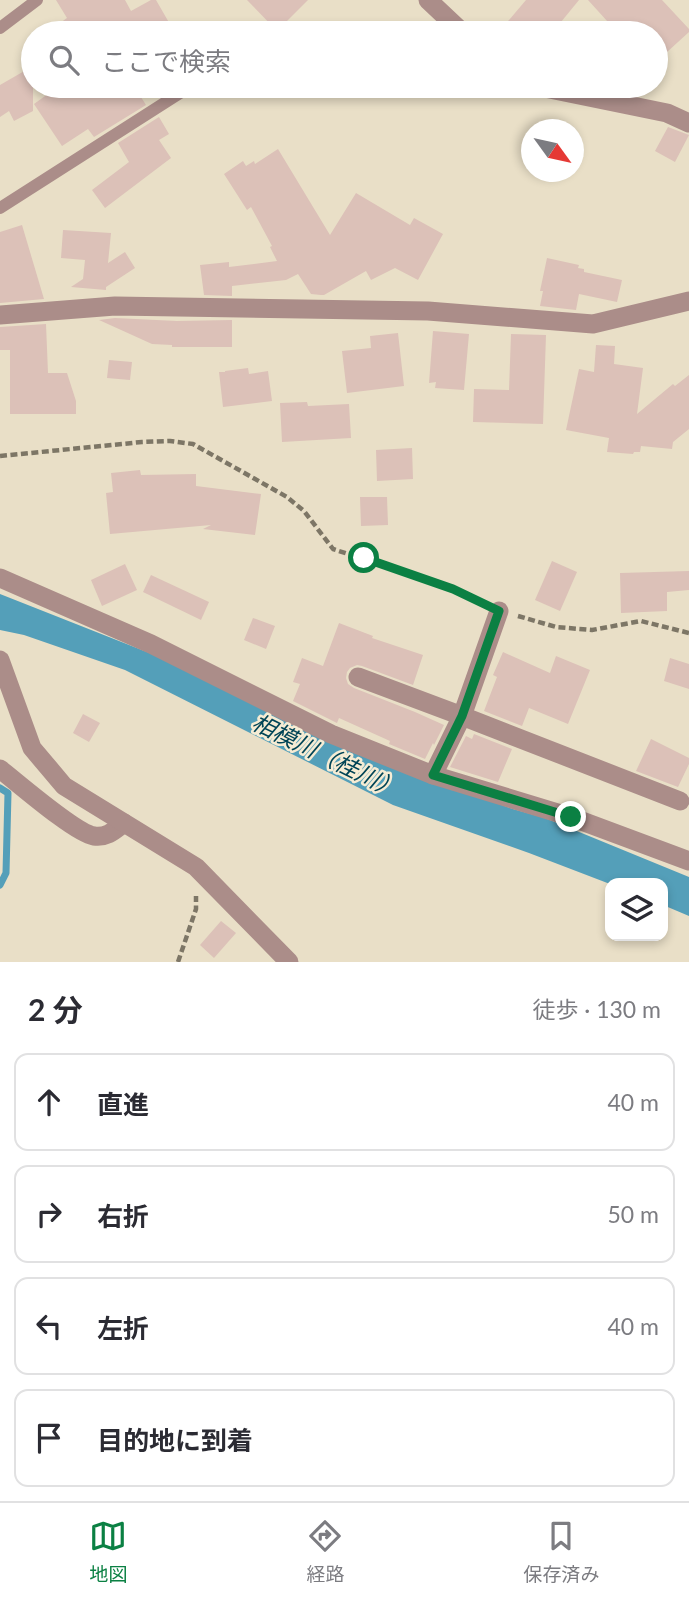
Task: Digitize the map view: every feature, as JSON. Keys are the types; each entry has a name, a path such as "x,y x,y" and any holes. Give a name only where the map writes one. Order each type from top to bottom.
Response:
{"street":[{"path":"428,0 450,21"},
{"path":"594,98 667,113 689,123"},
{"path":"0,315 115,306 428,311 593,324 689,301"},
{"path":"0,578 151,644 331,734 433,775 571,817 689,861"},
{"path":"433,775 462,716 499,611"},
{"path":"0,662 32,748 64,786 196,867 289,962"},
{"path":"358,677 680,801"},
{"path":"0,769 71,825 94,836 109,834 124,823"}],"lane":[{"path":"0,28 37,0"},
{"path":"0,208 172,98"}],"path":[{"path":"0,456 142,442 193,444 287,498 304,511 333,549 453,589 499,611 556,627 592,630 641,621 689,633"},
{"path":"178,962 196,909 196,867"}],"water":[{"name":"相模川（桂川）","path":"0,594 190,669 360,753 513,809 545,818 689,877 689,916 668,907 668,878 605,878 605,882 393,805 125,670 24,635 0,630"}],"building":[{"path":"56,0 125,0 131,11 156,0 168,21 63,21 67,18"},
{"path":"247,0 308,0 287,21 267,21"},
{"path":"526,0 579,0 562,21 508,21"},
{"path":"588,0 662,0 689,32 668,51 668,21 607,21"},
{"path":"21,73 21,98 33,98 33,111 14,121 9,111 0,117 0,85"},
{"path":"42,98 142,98 146,105 94,137 88,129 62,146 34,104"},
{"path":"159,117 169,134 159,140 171,158 105,208 92,190 129,162 118,143"},
{"path":"668,127 689,135 675,162 655,151"},
{"path":"278,149 330,235 356,193 410,225 414,218 443,234 418,280 395,268 371,280 366,271 321,295 311,294 298,274 286,280 232,286 232,296 204,295 200,265 229,262 229,267 277,261 251,207 247,210 224,174 243,161 246,166 254,161 255,164"},
{"path":"22,225 44,299 0,303 0,232"},
{"path":"63,230 111,233 108,263 125,252 135,268 106,287 106,290 71,287 83,279 85,260 61,258"},
{"path":"547,258 579,265 578,268 584,269 584,272 622,280 617,302 579,294 576,310 540,306 543,291 540,291"},
{"path":"99,320 232,320 232,347 172,347 152,344"},
{"path":"46,324 48,373 67,373 76,401 76,414 10,414 10,350 0,350 0,327"},
{"path":"433,331 469,334 464,390 435,388 436,382 429,383"},
{"path":"398,333 404,386 347,393 342,351 371,348 370,336"},
{"path":"511,334 546,335 543,424 473,422 474,389 509,390"},
{"path":"596,345 615,346 614,364 643,368 637,414 673,384 675,386 689,375 689,429 673,442 672,449 641,446 640,452 633,454 607,452 609,438 566,430 579,369 594,372"},
{"path":"109,360 132,362 130,380 107,378"},
{"path":"248,368 249,374 268,371 272,401 223,407 219,372"},
{"path":"307,402 308,406 349,404 351,438 282,442 280,403"},
{"path":"412,448 413,479 377,481 376,450"},
{"path":"140,470 141,475 196,474 196,486 261,494 255,535 203,529 211,525 110,534 106,493 113,492 111,473"},
{"path":"360,497 387,497 388,525 361,526"},
{"path":"552,561 577,572 560,611 535,600"},
{"path":"125,564 137,590 102,606 91,580"},
{"path":"689,571 689,590 667,592 667,611 621,613 620,573"},
{"path":"151,575 209,602 201,620 143,592"},
{"path":"253,618 275,626 266,649 244,640"},
{"path":"339,623 373,636 372,638 423,655 413,685 357,665 350,668 346,678 348,684 354,688 444,725 425,759 339,718 337,723 293,701 300,684 293,682 302,658 323,666"},
{"path":"503,652 550,673 556,656 590,670 568,724 529,708 522,726 484,711 497,677 493,675"},
{"path":"670,658 689,664 689,689 664,681"},
{"path":"83,714 100,723 89,742 73,733"},
{"path":"474,734 512,749 498,782 450,767 466,736 472,739"},
{"path":"651,739 689,758 689,764 678,787 636,771"},
{"path":"221,921 236,933 214,958 200,945"}],"waterway":[{"path":"0,788 8,793 6,873 0,885"}],"route":[{"path":"364,558 453,589 499,611 462,716 433,775 571,817"}]}
